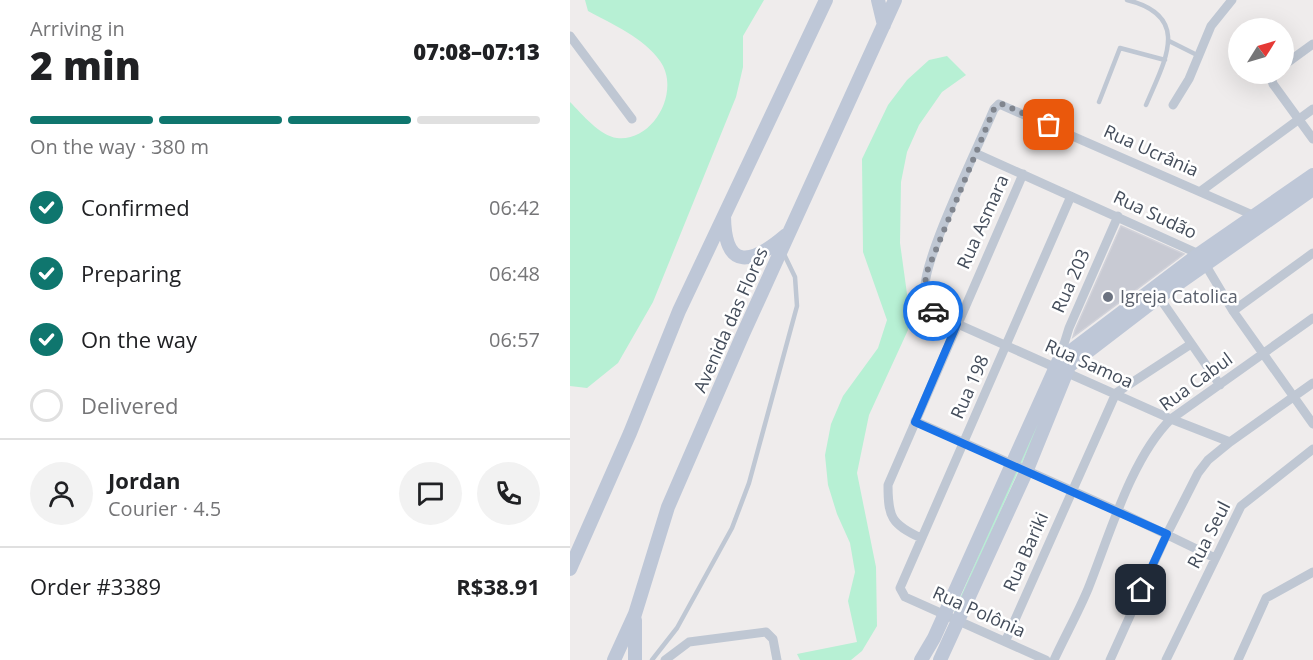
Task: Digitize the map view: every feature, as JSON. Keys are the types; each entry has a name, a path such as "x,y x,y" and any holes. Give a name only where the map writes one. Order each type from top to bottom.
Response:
{"main road":[{"path":"570,569 630,433 679,311 826,0"},
{"path":"878,0 884,25"},
{"name":"Avenida das Flores","path":"614,660 635,614 668,507 895,0"},
{"path":"940,660 1026,472 1060,367 1082,354 1160,297 1255,216 1313,175"},
{"path":"921,660 944,615 1011,465 1060,367 1202,260 1313,189"},
{"path":"724,214 725,239 737,255 745,258 756,257 768,250 790,231"},
{"path":"635,614 635,660"}],"street":[{"path":"1173,105 1189,79 1197,55 1211,27 1232,0"},
{"path":"570,36 632,119"},
{"path":"1294,58 1313,44"},
{"path":"1278,84 1313,139"},
{"name":"Rua Ucrânia","path":"975,153 994,109 999,104 1255,216"},
{"path":"1201,191 1313,109"},
{"name":"Rua Sudão","path":"975,153 1118,216 1202,260 1233,311 1313,424"},
{"name":"Rua Samoa","path":"975,153 926,274 927,298 935,314 1060,367 1171,419 1230,442"},
{"name":"Rua Asmara","path":"921,538 897,525 891,515 888,485 1023,174"},
{"name":"Rua 198","path":"900,591 1071,196"},
{"name":"Rua 203","path":"1060,367 1069,328 1118,216"},
{"path":"1233,311 1313,253"},
{"path":"1160,297 1220,385"},
{"name":"Rua Cabul","path":"1054,660 1087,591 1118,511 1154,439 1171,419 1313,318"},
{"path":"1116,393 1191,344"},
{"path":"1110,660 1167,534 1198,473 1208,460 1230,442 1313,383"},
{"name":"Rua Bariki","path":"1005,642 1116,393"},
{"path":"915,422 1118,511 1215,558"},
{"name":"Rua Seul","path":"1166,660 1240,506 1313,449"},
{"path":"1238,660 1266,598 1313,572"},
{"name":"Rua Polônia","path":"900,591 905,597 1046,660"},
{"path":"665,660 689,642 766,632 773,639 777,660"}],"lane":[{"path":"1127,0 1155,10 1162,18 1169,41 1165,60 1146,105"},
{"path":"1169,41 1197,55"},
{"path":"1099,102 1120,48 1165,60"},
{"path":"652,660 677,628 694,599 732,528 749,483 797,306 795,277 782,250"}],"green space":[{"path":"585,0 764,0 743,36 743,67 736,97 653,302 618,363 587,388 570,386 570,102 604,133 617,138 630,137 642,132 660,112 667,86 666,73 653,53 627,32 588,11"},
{"path":"947,56 966,75 942,92 919,125 907,152 901,182 900,243 908,301 908,330 869,415 857,473 876,567 877,626 862,651 851,660 800,660 797,654 857,642 848,601 855,572 850,543 837,514 828,485 825,455 831,424 843,396 878,348 887,320 863,252 862,159 888,105 907,80 929,60"},
{"path":"1058,382 956,611 954,612 1053,383"}],"building":[{"name":"Igreja Catolica","path":"1121,226 1184,254 1073,337 1075,330"}],"way so far":[{"path":"933,311 925,288 926,274 994,109 1002,104 1049,125"}],"place":[{"name":"Igreja Catolica","path":"1108,297"}],"route":[{"path":"933,311 957,324 915,422 1167,534 1141,590"}]}
